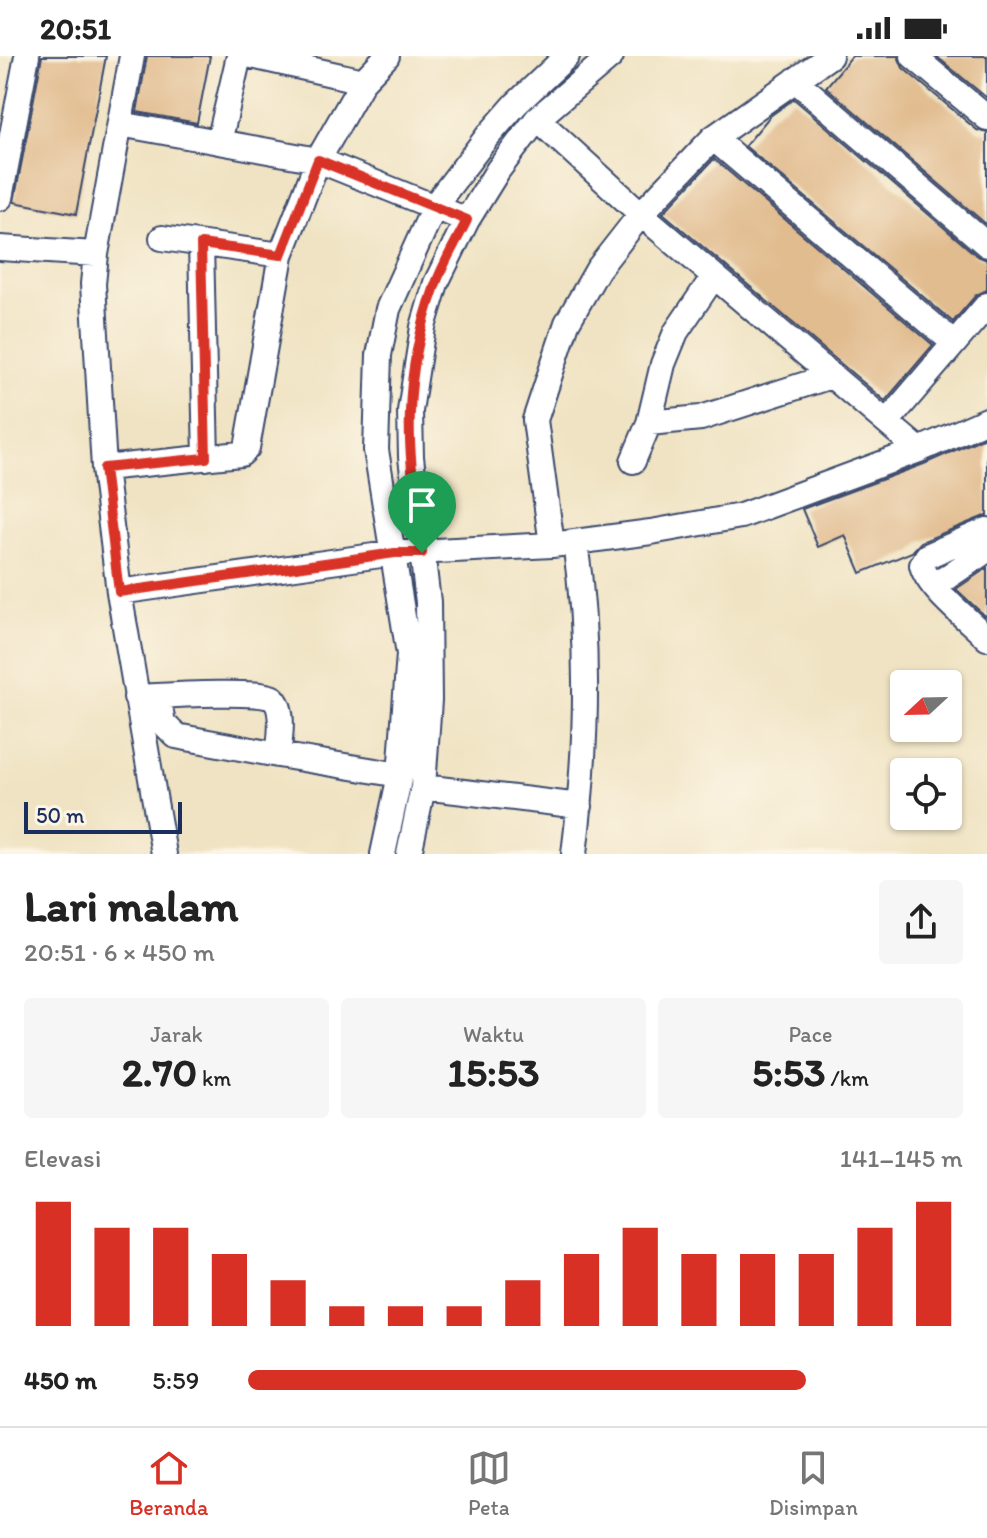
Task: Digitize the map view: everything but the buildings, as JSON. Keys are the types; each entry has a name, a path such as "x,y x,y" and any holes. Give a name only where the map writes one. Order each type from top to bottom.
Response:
{"street":[{"path":"0,198 27,56"},
{"path":"132,56 93,284 104,468 119,592 147,696 164,854"},
{"path":"219,142 239,56"},
{"path":"252,56 363,81"},
{"path":"104,468 241,454 247,448 281,255 318,160 363,81 387,56"},
{"path":"383,854 400,775 409,654 376,450 379,355 388,309 435,205 516,104 567,56"},
{"path":"409,854 423,787 429,700 428,602 411,457 410,411 423,327 436,283 467,220 498,170 537,119 611,56"},
{"path":"574,854 580,806 584,705 583,595 563,544 535,420 567,323 598,269 641,214 713,138 830,56"},
{"path":"913,56 987,118"},
{"path":"795,80 987,245"},
{"path":"537,119 641,214 919,450"},
{"path":"120,124 318,160 467,220"},
{"path":"713,138 954,343"},
{"path":"162,238 281,255"},
{"path":"201,244 206,458"},
{"path":"0,248 96,254"},
{"path":"633,461 649,423 663,364 676,332 714,276"},
{"path":"887,422 987,305"},
{"path":"649,423 701,418 831,376"},
{"path":"119,592 395,553 563,544 741,516 919,450 987,420"},
{"path":"987,530 923,560 923,572 934,586 987,638"},
{"path":"934,586 987,550"},
{"path":"147,696 249,694 271,697 280,716 278,755"},
{"path":"147,696 163,723 176,736 400,775"},
{"path":"423,787 580,806"}],"route":[{"path":"318,160 467,220 436,283 423,327 415,372 410,411 411,457 422,553 395,553 119,592 104,468 206,458 201,244 281,255 318,160"}]}
